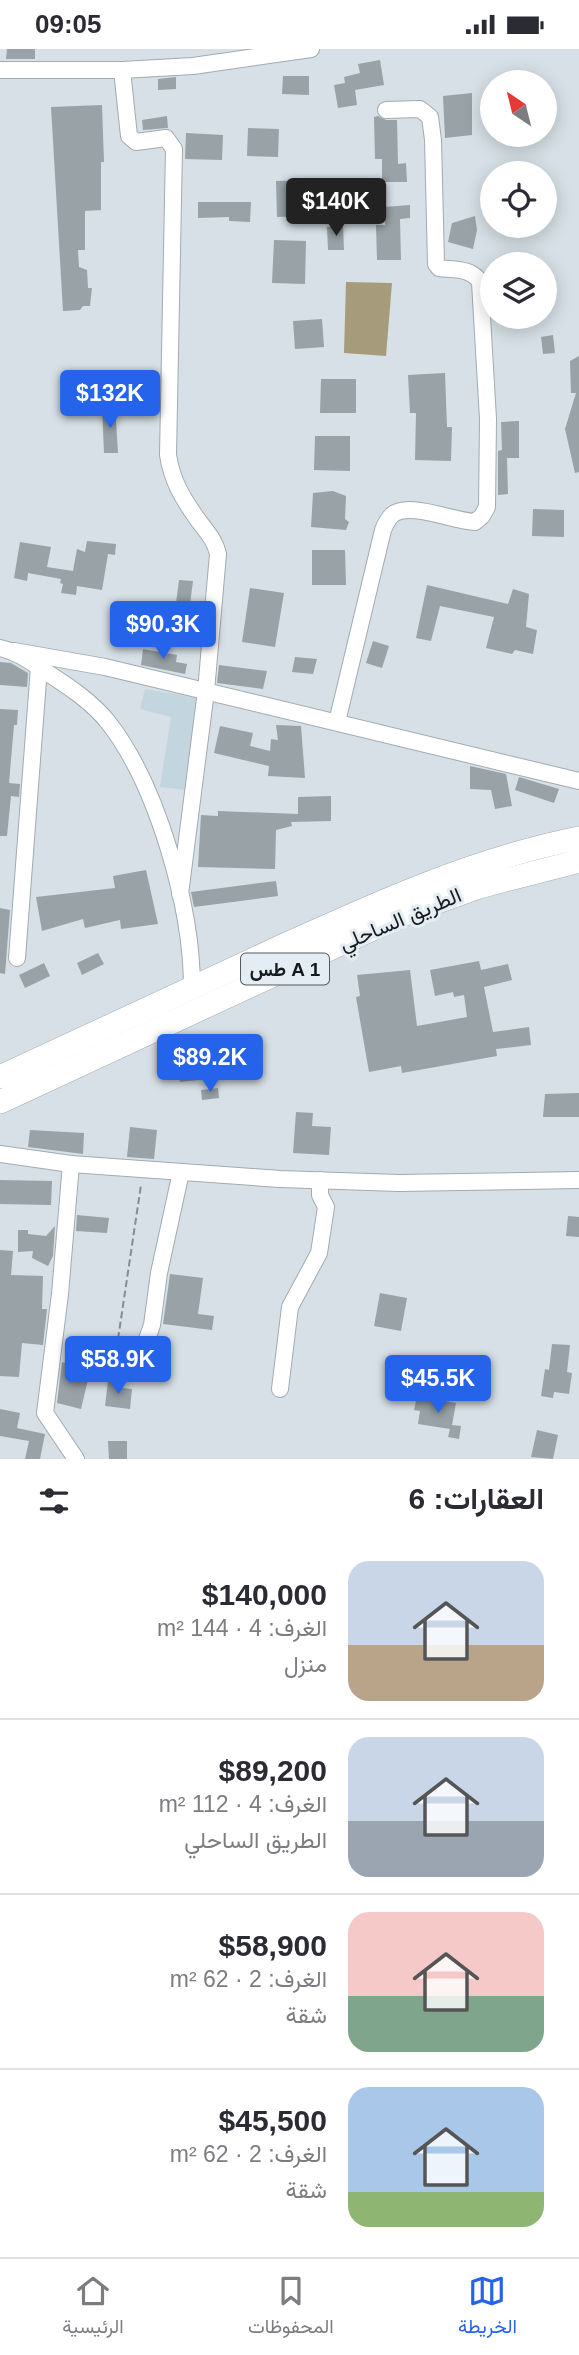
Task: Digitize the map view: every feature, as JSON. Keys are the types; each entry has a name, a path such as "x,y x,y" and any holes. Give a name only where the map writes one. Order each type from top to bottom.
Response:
{"highway":[{"name":"الطريق الساحلي","path":"0,1077 375,904 510,854 579,838"},
{"name":"الطريق الساحلي","path":"0,1102 407,913 479,887 579,861"}],"street":[{"path":"0,70 193,67 311,49"},
{"path":"122,70 129,136 136,142 166,138 174,149 167,455 171,476 214,540 218,554 206,691 180,894"},
{"path":"337,722 383,530 390,516 401,511 422,511 475,522 486,507 488,419 480,282 467,271 439,268 436,264 430,117 420,109 386,110"},
{"path":"7,649 105,667 579,781"},
{"path":"7,649 68,686 95,708 117,736 151,800 180,894 192,954 192,988"},
{"path":"17,958 39,667"},
{"path":"0,1154 71,1164 320,1180 399,1183 579,1180"},
{"path":"71,1164 60,1294 45,1413 76,1459"},
{"path":"122,1345 144,1348 152,1325 159,1273 181,1172"},
{"path":"280,1389 290,1307 319,1253 326,1207 320,1195 320,1180"}],"path":[{"path":"122,1345 144,1169"}],"shaded area":[{"path":"346,282 392,283 386,356 344,353"},
{"path":"145,689 198,698 188,790 160,787 171,717 140,709"}],"building":[{"path":"7,49 35,49 35,59 6,59"},
{"path":"380,60 384,85 355,90 357,105 338,108 334,85 345,83 344,77 360,73 358,64"},
{"path":"283,76 309,76 309,95 282,94"},
{"path":"176,77 176,89 158,90 158,79"},
{"path":"472,93 472,135 445,138 443,96"},
{"path":"102,105 104,162 101,162 101,210 85,211 85,250 78,250 79,267 87,270 88,288 92,288 90,306 83,306 80,310 63,311 51,107"},
{"path":"167,116 168,128 143,130 142,120"},
{"path":"374,117 386,120 397,120 398,164 406,163 407,182 382,182 382,159 375,159"},
{"path":"248,128 279,129 278,157 247,156"},
{"path":"186,133 223,135 222,160 185,159"},
{"path":"307,180 308,216 277,217 276,181"},
{"path":"198,202 251,202 250,222 229,221 229,217 198,218"},
{"path":"410,205 410,218 400,219 401,260 377,260 376,225 385,225 384,207"},
{"path":"475,216 477,230 473,249 448,242 452,223"},
{"path":"343,226 344,250 328,250 327,227"},
{"path":"274,240 306,241 305,284 272,283"},
{"path":"322,319 324,347 295,349 293,321"},
{"path":"553,335 555,353 543,354 541,337"},
{"path":"579,356 579,472 575,473 565,429 576,393 571,393 570,361"},
{"path":"445,373 447,427 452,427 451,461 415,460 416,413 410,413 408,375"},
{"path":"321,379 356,379 356,413 320,413"},
{"path":"115,405 118,453 104,453 102,406"},
{"path":"519,421 519,458 507,458 508,494 498,495 498,451 502,450 501,422"},
{"path":"315,436 350,436 350,471 314,470"},
{"path":"333,491 346,496 345,519 349,522 346,530 311,527 313,493"},
{"path":"533,509 564,510 564,537 532,536"},
{"path":"87,541 116,544 115,555 108,554 102,590 77,586 76,595 61,593 61,579 28,573 27,581 14,578 20,542 51,547 47,567 73,571 77,549 85,552"},
{"path":"312,550 345,550 346,585 312,585"},
{"path":"179,580 193,581 188,620 174,619"},
{"path":"427,585 508,604 513,589 529,594 526,627 537,630 533,654 515,650 512,654 486,648 494,617 440,606 431,641 416,638"},
{"path":"250,588 284,593 275,647 242,642"},
{"path":"373,641 389,646 382,668 366,663"},
{"path":"143,649 177,655 176,662 187,664 185,674 141,665"},
{"path":"295,657 317,659 313,674 292,672"},
{"path":"0,662 11,663 28,673 27,687 0,685"},
{"path":"219,665 267,671 263,689 217,683"},
{"path":"0,709 18,710 17,725 14,725 9,783 20,784 19,797 11,796 7,836 0,836"},
{"path":"276,725 301,726 305,778 268,776 269,766 214,753 220,726 253,733 250,746 270,751 271,739 278,740"},
{"path":"470,766 506,774 512,806 495,809 491,790 470,789"},
{"path":"519,777 559,789 554,803 515,790"},
{"path":"331,796 331,821 291,822 292,826 276,830 275,869 198,867 201,815 218,816 218,811 298,814 298,797"},
{"path":"146,870 158,924 121,929 120,920 85,928 83,919 42,931 36,897 115,888 113,876"},
{"path":"276,881 278,896 194,907 191,892"},
{"path":"0,908 10,910 5,974 0,973"},
{"path":"98,953 104,964 82,975 77,963"},
{"path":"479,961 481,970 508,964 512,980 484,987 493,1032 529,1027 531,1045 496,1049 497,1056 402,1073 401,1066 369,1072 356,997 360,996 357,975 410,970 417,1026 467,1017 464,995 454,997 453,992 435,996 430,970"},
{"path":"44,963 50,976 25,988 19,975"},
{"path":"195,1054 198,1080 180,1082 177,1057"},
{"path":"218,1088 219,1098 202,1100 201,1090"},
{"path":"579,1093 579,1117 543,1117 545,1094"},
{"path":"296,1112 313,1113 312,1126 331,1127 329,1155 293,1153"},
{"path":"130,1127 157,1130 154,1159 127,1157"},
{"path":"30,1130 84,1133 83,1154 28,1147"},
{"path":"0,1180 52,1181 51,1205 0,1204"},
{"path":"77,1215 109,1218 107,1233 76,1231"},
{"path":"568,1216 579,1217 579,1237 566,1236"},
{"path":"55,1226 53,1256 48,1266 32,1258 33,1251 18,1252 18,1230 46,1236"},
{"path":"0,1250 13,1251 11,1275 43,1276 42,1309 47,1309 43,1345 22,1343 19,1377 0,1376"},
{"path":"170,1274 203,1278 198,1314 214,1316 212,1330 163,1324"},
{"path":"380,1293 407,1298 401,1331 374,1326"},
{"path":"552,1344 570,1345 567,1372 572,1373 569,1394 554,1392 553,1398 541,1396 545,1369 549,1370"},
{"path":"62,1362 90,1371 81,1409 57,1403"},
{"path":"108,1381 122,1382 122,1388 132,1389 130,1409 105,1406"},
{"path":"417,1396 456,1403 452,1425 461,1426 459,1439 448,1437 450,1429 418,1424 420,1411 414,1410"},
{"path":"0,1409 20,1413 17,1428 45,1434 40,1459 25,1459 29,1441 0,1436"},
{"path":"537,1430 558,1435 553,1459 531,1457"},
{"path":"108,1441 127,1441 127,1459 109,1459"}]}
